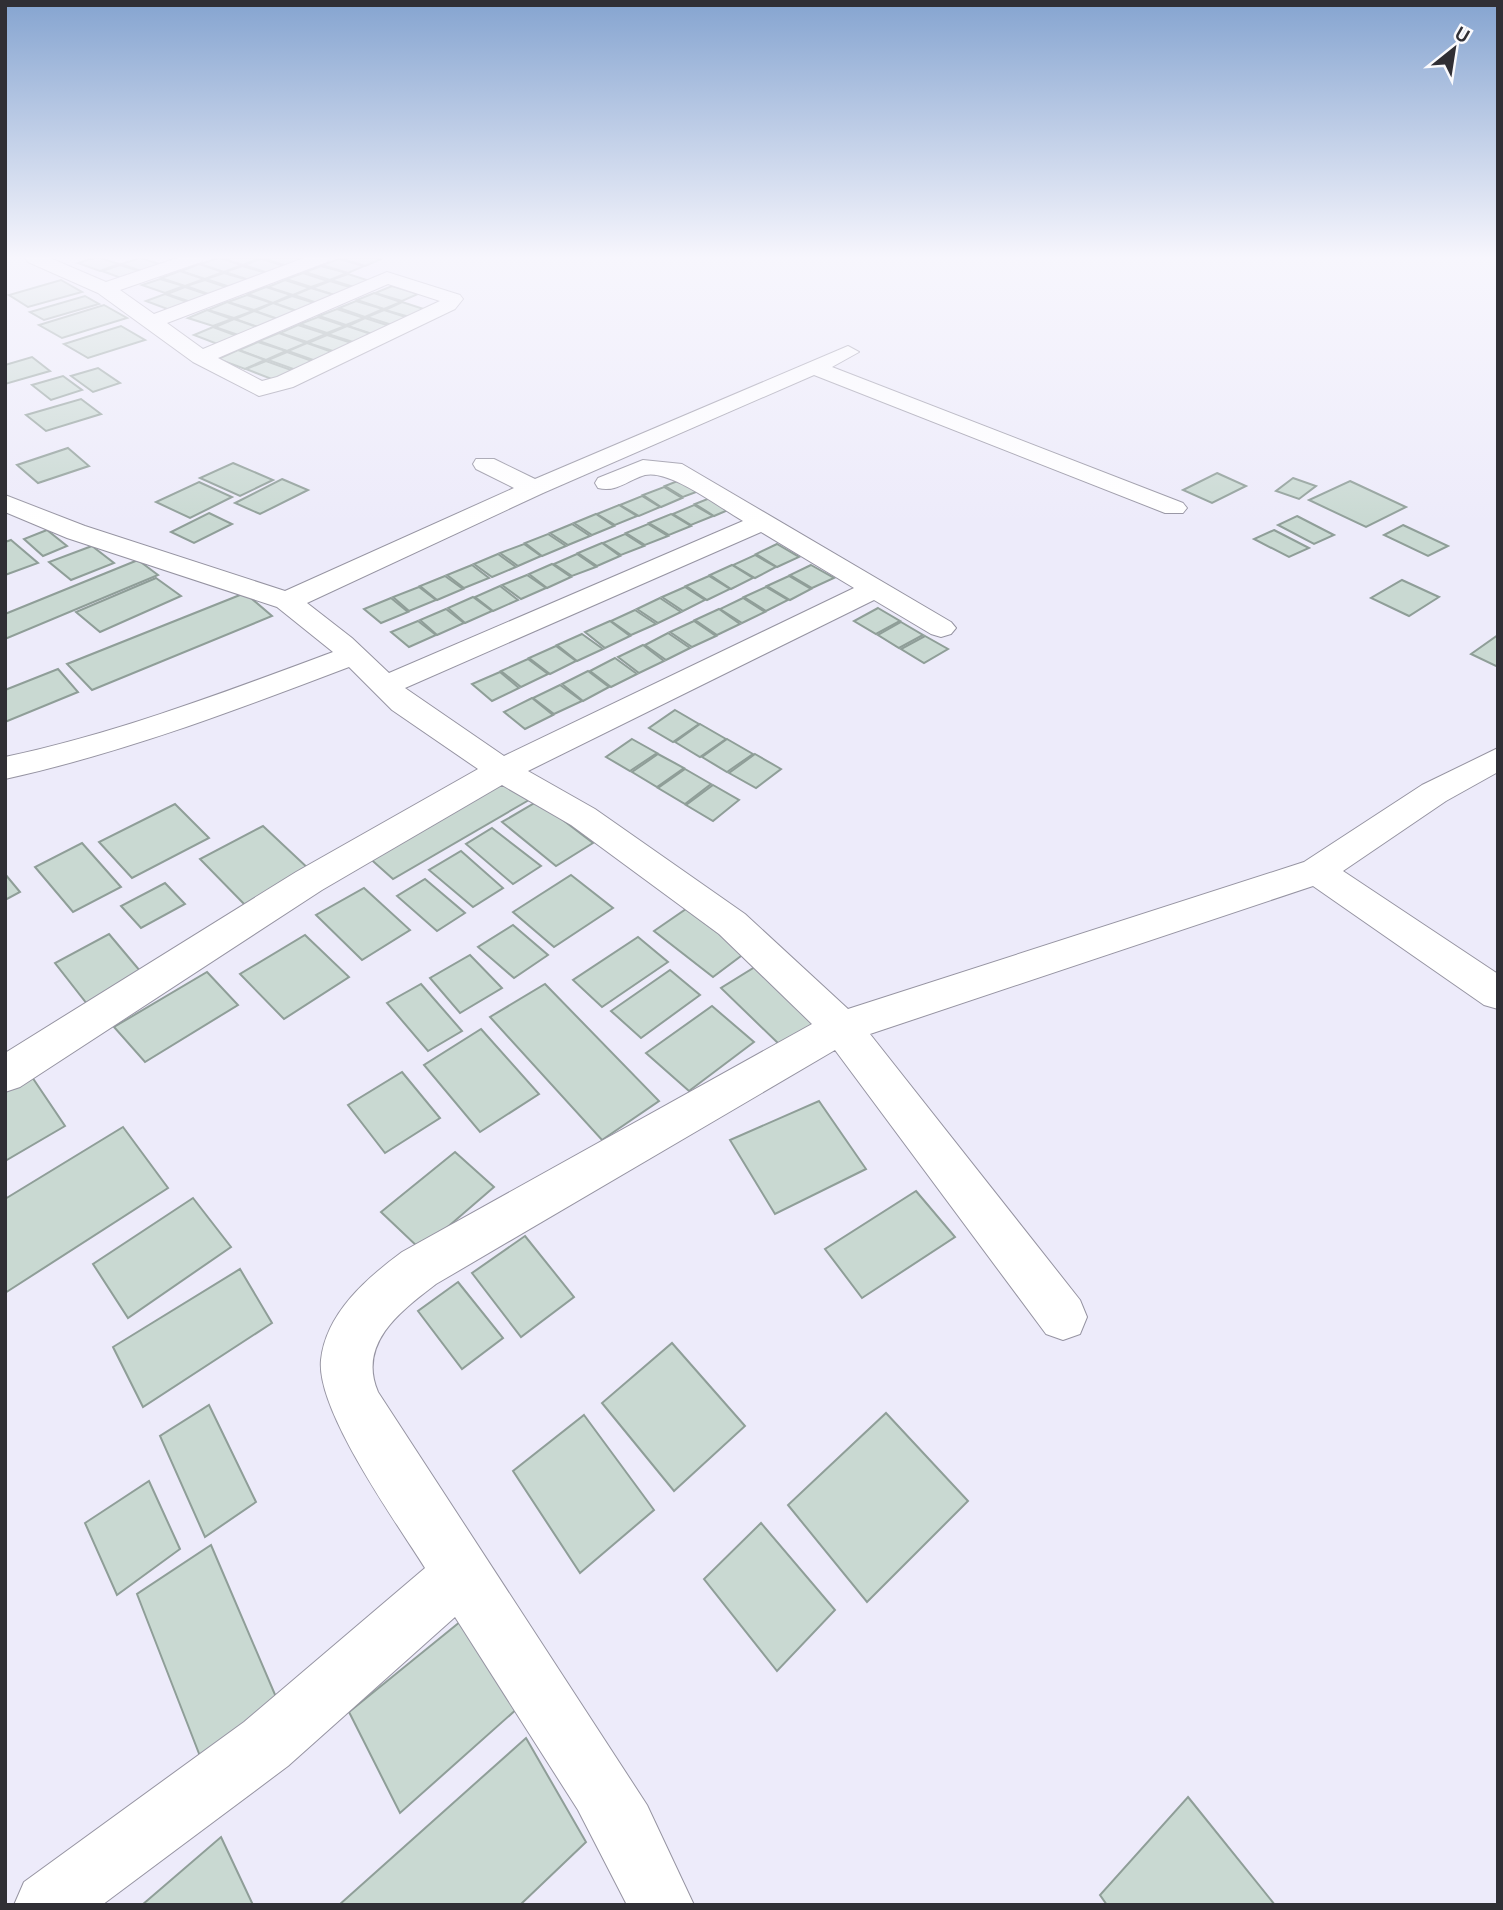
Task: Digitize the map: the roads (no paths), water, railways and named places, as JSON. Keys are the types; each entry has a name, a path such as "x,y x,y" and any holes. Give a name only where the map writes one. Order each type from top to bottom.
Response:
{"street":[{"path":"186,347 252,387 268,388 361,347"},
{"path":"201,357 224,347"},
{"path":"297,608 534,488 848,352"},
{"path":"814,367 1174,508"},
{"path":"485,464 534,488"},
{"path":"297,608 643,467 673,469 941,628"},
{"path":"5,503 76,532 297,608 353,655 384,686 422,716 502,770 583,817 732,924 841,1027 1063,1317"},
{"path":"384,686 762,522"},
{"path":"5,1075 309,881 502,770 873,590"},
{"path":"5,768 74,753 219,705 353,655"},
{"path":"661,1905 625,1829 460,1575 363,1415 346,1375 351,1342 368,1313 388,1291 419,1268 841,1027 1317,871 1434,793 1498,758"},
{"path":"1317,871 1498,994"},
{"path":"47,1905 267,1744 460,1575"}]}
